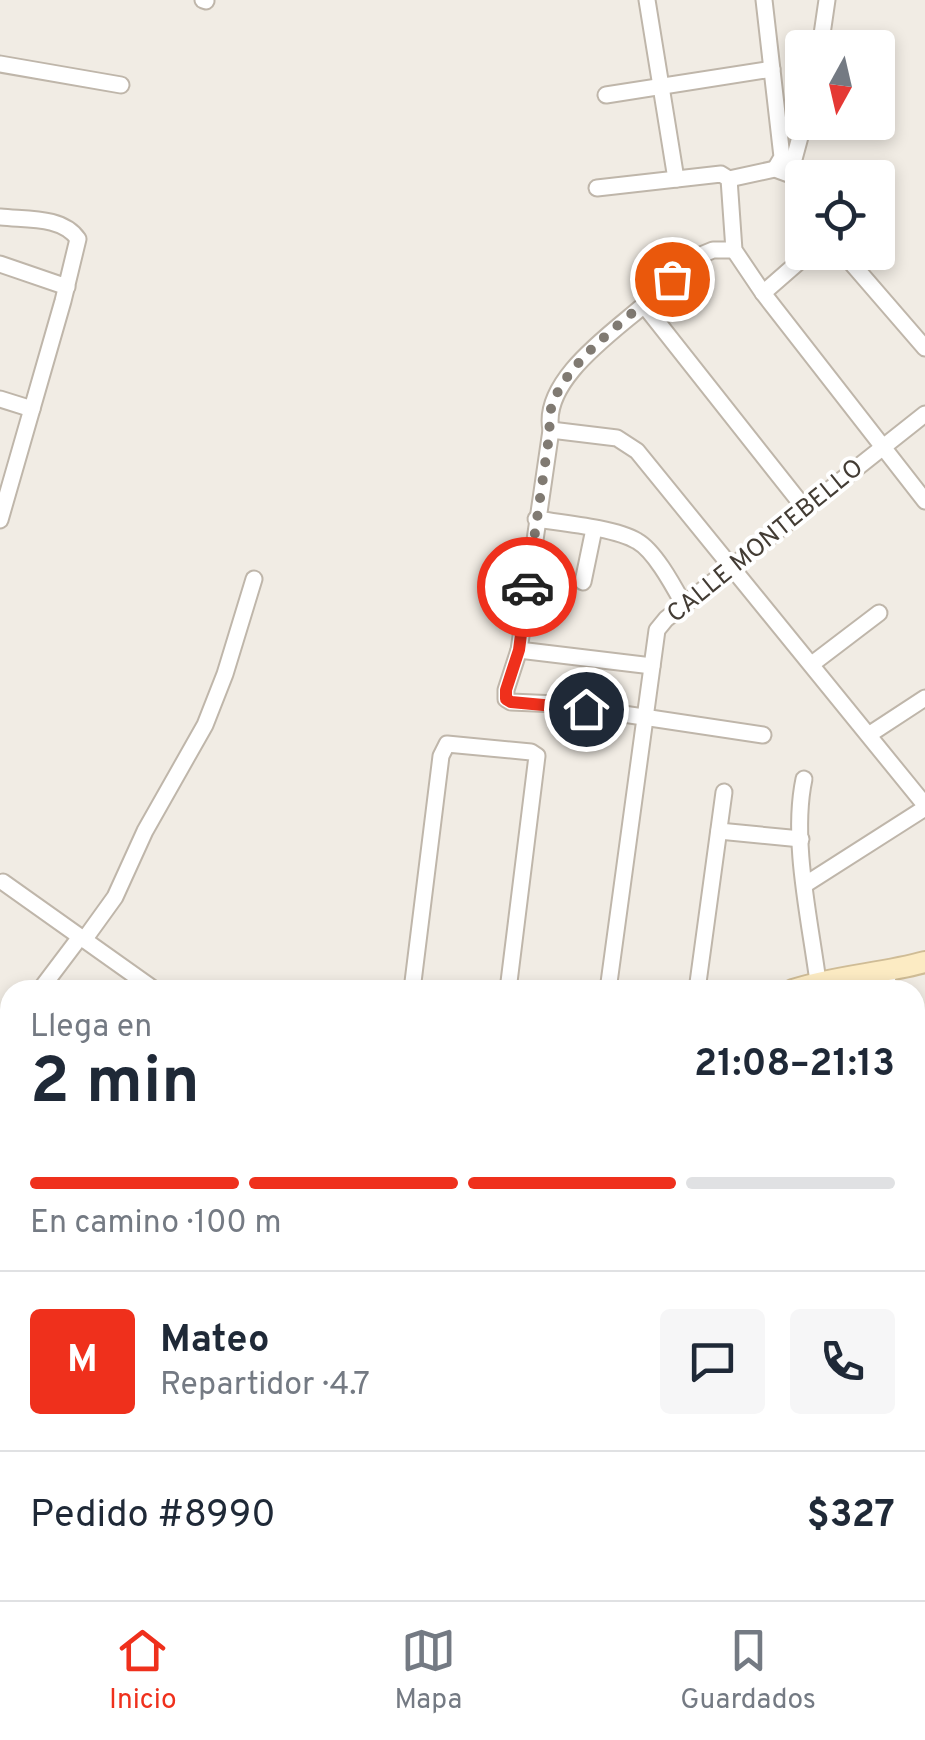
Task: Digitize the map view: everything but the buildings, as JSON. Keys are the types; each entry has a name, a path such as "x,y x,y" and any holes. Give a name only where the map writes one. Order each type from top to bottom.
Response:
{"street":[{"path":"647,0 676,179"},
{"path":"764,0 785,164"},
{"path":"823,30 827,0"},
{"path":"0,64 120,85"},
{"path":"606,95 772,70"},
{"path":"597,188 676,179 785,174"},
{"path":"725,176 734,250 925,501"},
{"path":"0,217 70,228 78,239 0,520"},
{"path":"734,250 713,250 696,257 576,364 557,393 548,419 550,430 519,650 506,699 763,734"},
{"path":"0,264 67,287"},
{"path":"763,293 789,270"},
{"path":"858,270 925,348"},
{"path":"644,306 806,510"},
{"path":"0,399 32,409"},
{"name":"CALLE MONTEBELLO","path":"609,980 658,630 684,605 925,414"},
{"path":"550,430 628,443 870,734 925,807 806,884"},
{"path":"536,519 594,528 638,541 667,575 684,605"},
{"path":"583,582 594,528"},
{"path":"48,980 115,898 145,831 206,725 254,579"},
{"path":"812,664 879,614"},
{"path":"519,650 652,666"},
{"path":"870,734 925,698"},
{"path":"413,980 441,756 448,744 531,752 537,756 509,980"},
{"path":"804,779 800,798 801,839 818,980"},
{"path":"698,980 724,792"},
{"path":"719,831 801,839"},
{"path":"3,882 142,980"},
{"path":"889,980 925,962"}],"way so far":[{"path":"527,587 550,430 548,419 557,393 576,364 672,279"}],"route":[{"path":"527,587 519,650 506,699 586,709"}]}
